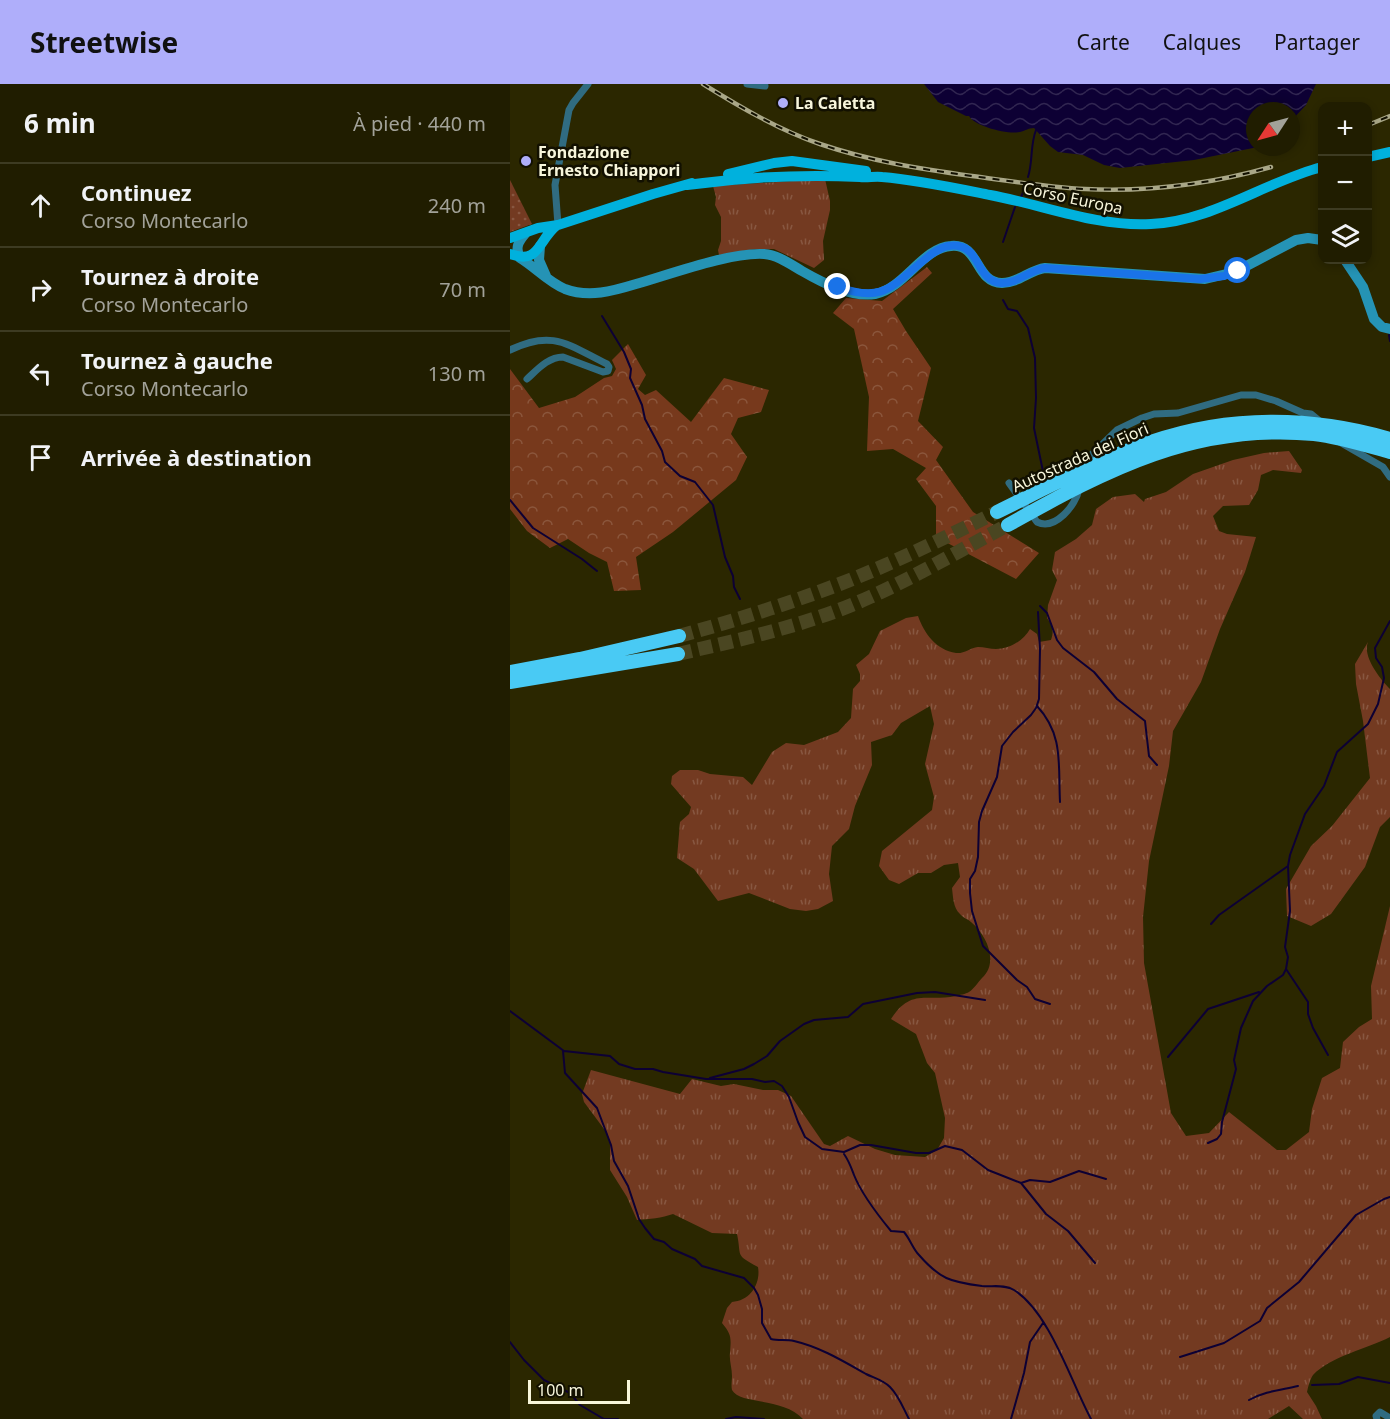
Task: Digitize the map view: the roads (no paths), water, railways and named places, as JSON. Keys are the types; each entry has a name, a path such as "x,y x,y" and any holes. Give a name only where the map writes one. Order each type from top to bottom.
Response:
{"highway":[{"name":"Autostrada dei Fiori","path":"997,512 1122,453 1170,436 1210,427 1257,422 1314,429 1363,431 1390,439"},
{"name":"Autostrada dei Fiori","path":"1008,525 1108,472 1168,449 1219,437 1314,429 1390,452"},
{"path":"510,672 580,659 679,636"},
{"path":"510,682 678,654"}],"main road":[{"path":"1372,156 1390,152"},
{"name":"Corso Europa","path":"510,238 687,184 774,163 803,162 868,172 880,177"},
{"path":"802,175 807,169 803,162"},
{"name":"Corso Europa","path":"687,184 802,175 880,177 992,196 1105,222 1139,225 1168,223 1192,218 1296,175 1318,168"},
{"path":"515,256 529,257 560,221"},
{"path":"515,256 518,244 525,234"},
{"path":"515,256 566,289 597,293 735,256 769,255 780,258 828,283 852,292 870,294 892,287 938,250 954,246 970,251 985,276 997,283 1014,281 1045,268 1205,279 1232,273 1296,240 1318,239"},
{"path":"540,246 541,266 548,279"},
{"path":"1348,264 1363,287 1374,319 1382,327 1390,329"}],"street":[{"path":"560,221 554,197 569,110 588,84"},
{"path":"747,84 765,86"},
{"path":"510,350 537,340 555,340 609,367 608,371 603,372 563,357 557,357 526,379"},
{"path":"1009,483 1037,522 1049,525 1054,523 1076,501 1082,465 1117,430 1154,414 1178,413 1245,394 1276,401 1315,416 1338,442 1383,467 1390,477"},
{"path":"1377,1419 1376,1416 1380,1412 1390,1418"}],"water":[{"path":"924,84 1316,84 1306,105 1300,111 1300,102 1246,102 1246,149 1194,160 1120,168 1104,165 1083,155 1058,152 1034,128 1015,133 1000,131 977,123 969,116 938,102"}],"waterway":[{"path":"1028,177 1036,130"},
{"path":"1021,197 1025,188"},
{"path":"1003,242 1015,207"},
{"path":"1003,300 1008,309 1017,311 1028,328 1035,358 1034,428 1045,481"},
{"path":"602,316 624,352 631,369 630,378 642,405 645,419 662,451 665,462 680,476 695,482 713,505 725,557 740,599"},
{"path":"1389,335 1390,341"},
{"path":"510,500 533,528 597,571"},
{"path":"1040,606 1047,613 1057,640 1063,648 1094,672 1117,699 1145,721 1149,756 1157,765"},
{"path":"1038,612 1039,699 1031,715 1002,746 997,777 979,822 978,857 975,871 970,879 970,893 972,911 983,946 1027,987 1035,999 1050,1004"},
{"path":"1208,1143 1217,1139 1221,1134 1236,1069 1234,1060 1241,1028 1253,1001 1267,986 1283,975 1286,969 1288,957 1285,947 1290,911 1288,866 1290,855 1305,814 1324,786 1337,752 1368,724 1378,704 1384,678 1382,667 1376,658 1375,648 1390,621"},
{"path":"1037,706 1046,717 1056,739 1060,802"},
{"path":"1211,924 1219,915 1288,866"},
{"path":"1286,969 1308,1002 1308,1014 1313,1028 1328,1055"},
{"path":"710,1078 754,1064 767,1056 780,1041 804,1024 814,1020 848,1017 863,1004 917,993 935,992 985,1000"},
{"path":"1168,1057 1208,1009 1259,992"},
{"path":"510,1011 564,1051 610,1056 619,1064 635,1069 653,1069 706,1079 774,1081 782,1086 789,1097 805,1137 822,1149 844,1152 860,1145 871,1145 916,1153 929,1153 945,1146 962,1150 988,1170 1021,1183 1046,1214 1068,1231 1095,1263"},
{"path":"563,1051 565,1073 597,1108 611,1145 614,1161 628,1186 639,1219 654,1239 695,1259 702,1266 744,1278 758,1295 762,1309 762,1323 771,1339 791,1340 813,1347 884,1383 896,1394 909,1419"},
{"path":"844,1154 861,1190 880,1218 891,1231 904,1232 917,1253 933,1269 946,1278 962,1283 1010,1288 1027,1301 1049,1331 1091,1419"},
{"path":"1021,1183 1030,1180 1050,1182 1079,1171 1106,1179"},
{"path":"1180,1357 1224,1343 1260,1321 1267,1308 1299,1282 1356,1215 1390,1197"},
{"path":"1011,1419 1030,1342 1043,1323"},
{"path":"510,1342 544,1380 570,1393 580,1405 604,1419 618,1419"},
{"path":"1312,1385 1339,1384 1358,1377 1390,1383"},
{"path":"1249,1400 1298,1386"},
{"path":"726,1419 736,1417 764,1419"}],"tunnel":[{"path":"679,636 808,596 850,580 997,512"},
{"path":"678,654 776,630 847,607 905,580 1008,525"}],"railway":[{"path":"703,84 775,125 820,144 876,160 953,173 1029,184 1108,190 1179,186 1271,167"},
{"path":"1372,123 1390,116"}],"place":[{"name":"La Caletta","path":"783,103"},
{"name":"Fondazione Ernesto Chiappori","path":"526,161"}]}
